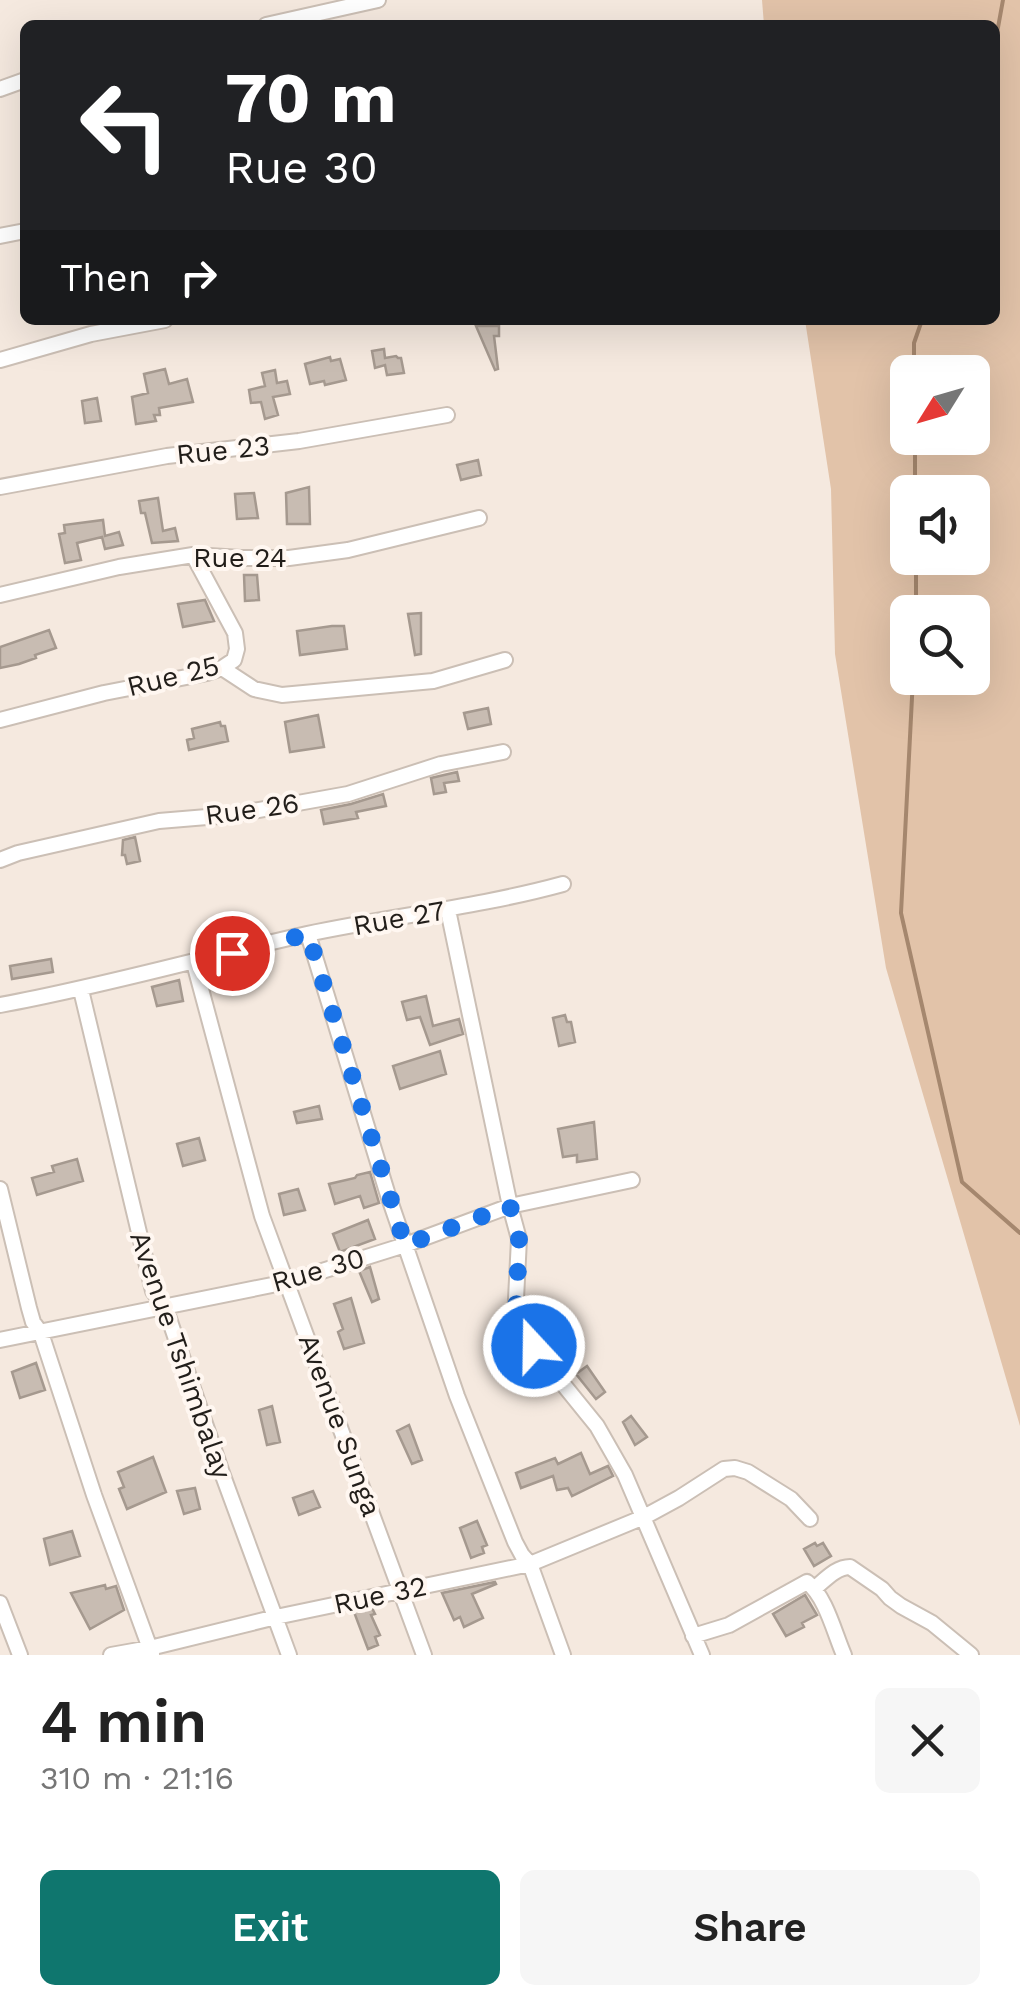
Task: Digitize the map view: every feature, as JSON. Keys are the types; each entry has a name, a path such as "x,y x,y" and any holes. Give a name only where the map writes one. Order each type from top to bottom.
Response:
{"street":[{"path":"288,20 378,0"},
{"path":"0,360 139,325"},
{"name":"Rue 23","path":"0,487 167,456 299,441 447,414"},
{"name":"Rue 24","path":"0,595 119,567 193,555 288,558 348,550 479,518"},
{"name":"Rue 25","path":"0,720 222,668 234,660 235,633 193,555"},
{"path":"222,668 254,689 282,694 433,682 505,660"},
{"name":"Rue 26","path":"0,860 159,822 231,815 348,794 441,764 503,752"},
{"name":"Rue 27","path":"0,1005 80,990 308,934 448,910 563,884"},
{"path":"448,910 519,1239 516,1319 520,1331 597,1426 625,1475 702,1655"},
{"path":"308,934 405,1245 463,1412 515,1542 530,1564 563,1655"},
{"name":"Avenue Sunga","path":"194,963 262,1216 424,1655"},
{"name":"Avenue Tshimbalay","path":"80,990 147,1272 164,1307 289,1655"},
{"name":"Rue 30","path":"0,1340 287,1282 405,1245 510,1206 632,1180"},
{"path":"0,1189 29,1308 151,1652"},
{"name":"Rue 32","path":"111,1655 151,1652 276,1617 530,1564 644,1517 724,1469 748,1472 790,1498 810,1519"},
{"path":"814,1588 835,1572 850,1567 971,1655"},
{"path":"693,1636 729,1625 802,1582 811,1583 844,1655"},
{"path":"0,1603 20,1655"}],"shaded area":[{"path":"762,0 1020,0 1020,1426 886,968 835,654 831,489 806,325 1000,325 1000,20 764,20"}],"building":[{"path":"476,326 499,326 499,336 494,336 498,369 495,370"},
{"path":"384,349 385,358 401,358 404,373 387,375 385,365 375,368 372,351"},
{"path":"330,357 331,361 340,359 346,380 310,384 305,364"},
{"path":"165,369 169,384 187,379 193,402 159,408 160,415 154,415 156,421 136,424 132,397 148,393 144,374"},
{"path":"275,370 277,383 287,381 290,394 273,397 278,415 265,419 261,402 251,403 249,390 265,386 262,373"},
{"path":"97,398 101,421 85,423 82,401"},
{"path":"478,460 481,475 461,480 457,465"},
{"path":"309,487 310,524 287,524 286,493"},
{"path":"254,493 258,518 237,519 235,494"},
{"path":"158,498 163,531 175,528 178,541 152,543 139,501"},
{"path":"103,520 105,536 119,532 123,545 105,549 102,537 77,543 81,560 65,563 59,534 65,533 64,525"},
{"path":"244,575 257,575 259,600 245,601"},
{"path":"205,600 214,621 183,627 178,604"},
{"path":"421,613 421,654 415,655 408,614"},
{"path":"344,626 347,649 300,655 297,631"},
{"path":"49,630 56,648 0,668 0,647"},
{"path":"488,708 491,724 468,729 464,713"},
{"path":"318,715 324,747 290,752 285,722"},
{"path":"220,722 225,726 228,741 189,750 187,740 194,738 192,729"},
{"path":"457,772 459,781 444,783 446,792 434,794 431,778"},
{"path":"383,794 386,806 356,812 358,818 324,824 321,810"},
{"path":"135,837 140,861 127,864 122,855 123,840"},
{"path":"51,959 53,972 12,979 10,966"},
{"path":"179,980 183,1001 157,1006 152,987"},
{"path":"426,996 433,1026 459,1019 463,1034 430,1045 420,1017 407,1020 402,1002"},
{"path":"565,1015 567,1022 571,1022 575,1042 559,1046 553,1018"},
{"path":"440,1051 446,1074 400,1089 393,1066"},
{"path":"319,1106 322,1119 297,1123 294,1112"},
{"path":"594,1122 597,1159 577,1162 577,1155 563,1157 558,1129"},
{"path":"199,1138 205,1160 183,1166 177,1144"},
{"path":"77,1159 83,1181 37,1195 32,1178 54,1172 52,1166"},
{"path":"370,1172 379,1203 364,1208 360,1196 335,1204 329,1184"},
{"path":"298,1189 305,1210 284,1215 279,1194"},
{"path":"368,1220 375,1239 340,1252 333,1234"},
{"path":"370,1267 379,1299 372,1302 359,1271"},
{"path":"351,1298 364,1343 344,1349 338,1332 343,1329 334,1304"},
{"path":"36,1363 45,1390 20,1398 12,1372"},
{"path":"587,1366 605,1392 596,1399 576,1374"},
{"path":"272,1406 280,1442 267,1445 259,1410"},
{"path":"631,1416 647,1437 635,1445 623,1422"},
{"path":"409,1425 422,1460 412,1464 397,1431"},
{"path":"581,1453 590,1474 608,1466 613,1476 572,1496 568,1488 557,1490 553,1476 521,1488 516,1473 555,1458 558,1464"},
{"path":"153,1457 166,1492 127,1509 119,1489 124,1487 118,1472"},
{"path":"195,1488 200,1509 184,1514 177,1491"},
{"path":"313,1491 320,1507 299,1515 293,1498"},
{"path":"477,1521 487,1545 482,1547 484,1553 471,1558 460,1528"},
{"path":"72,1531 80,1556 50,1565 44,1539"},
{"path":"823,1543 831,1556 814,1566 804,1549"},
{"path":"495,1582 472,1594 483,1618 464,1627 460,1617 454,1620 442,1593"},
{"path":"105,1585 106,1589 116,1586 124,1610 90,1629 71,1593"},
{"path":"805,1595 817,1615 786,1636 773,1614"},
{"path":"372,1608 380,1635 375,1637 378,1645 368,1649 354,1612"}],"waterway":[{"path":"999,20 1003,0"},
{"path":"914,355 920,325"},
{"path":"915,455 915,475"},
{"path":"916,575 916,595"},
{"path":"912,695 901,913 962,1182 1020,1233"}],"route":[{"path":"232,953 308,934 405,1245 510,1206 519,1239 516,1319 520,1331 534,1346"}]}
